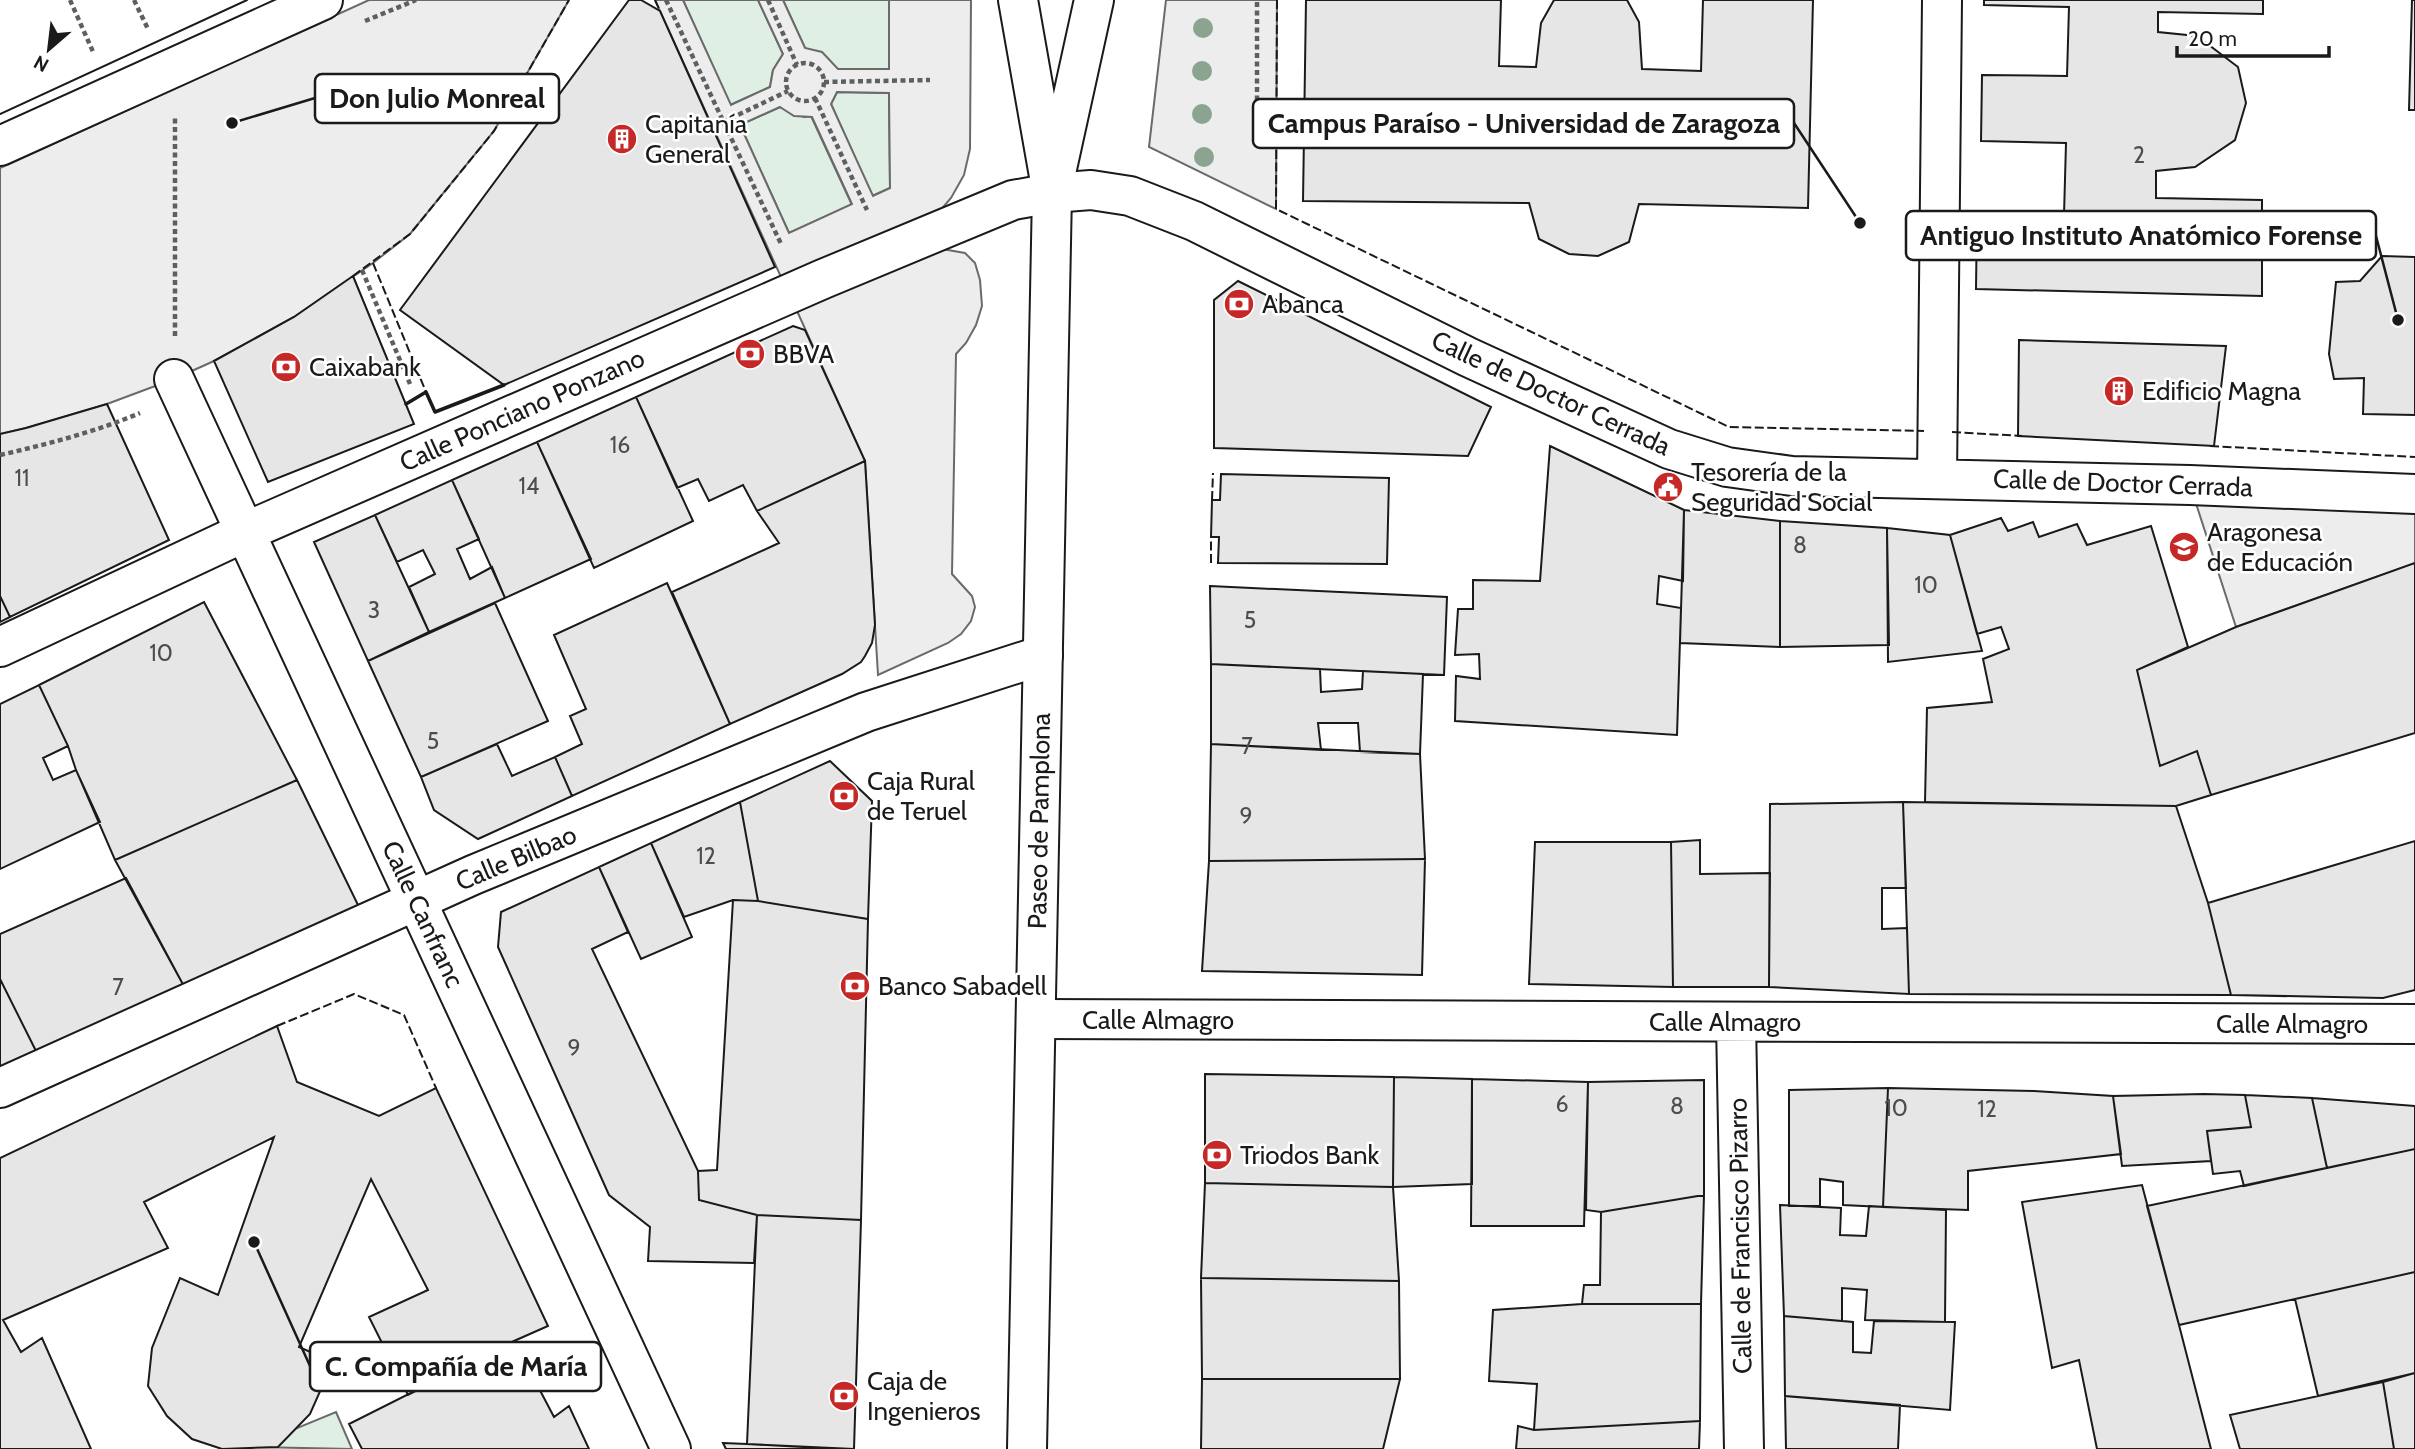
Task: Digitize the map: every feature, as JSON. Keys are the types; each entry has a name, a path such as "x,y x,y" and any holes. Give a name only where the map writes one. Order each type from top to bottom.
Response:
{"street":[{"path":"0,146 323,0"},
{"name":"Paseo de Pamplona","path":"1018,0 1052,193 1027,1449"},
{"name":"Paseo de Pamplona","path":"1052,193 1094,0"},
{"path":"1937,478 1942,0"},
{"name":"Calle de Doctor Cerrada","path":"1052,193 1091,190 1130,196 1194,221 1468,357 1668,449 1711,463 1792,475 2415,494"},
{"name":"Calle Ponciano Ponzano","path":"0,647 245,532 823,279 1013,200 1052,193"},
{"name":"Calle Canfranc","path":"174,379 671,1449"},
{"name":"Calle Bilbao","path":"0,1088 417,900 866,712 1043,655"},
{"name":"Calle Almagro","path":"1035,1019 2415,1024"},
{"name":"Calle de Francisco Pizarro","path":"1736,1022 1744,1449"}],"path":[{"path":"70,0 113,97"},
{"path":"134,0 148,29"},
{"path":"666,0 786,254"},
{"path":"768,0 797,65"},
{"path":"1257,0 1257,127"},
{"path":"803,63 815,66 823,76 823,88 815,98 802,101 796,99 788,90 789,73 797,65 803,63"},
{"path":"824,82 930,80"},
{"path":"723,122 788,90"},
{"path":"815,98 869,215"},
{"path":"174,379 175,114"},
{"path":"362,270 410,384"},
{"path":"0,454 116,423"}],"green space":[{"path":"683,0 758,0 783,54 773,70 770,87 730,105"},
{"path":"783,0 889,0 889,69 837,69 805,48"},
{"path":"837,92 889,93 890,188 872,196 831,104"},
{"path":"780,107 804,117 811,116 852,205 789,233 740,125"},
{"path":"336,1412 352,1449 251,1447"}],"shaded area":[{"path":"369,0 569,0 494,131 410,234 373,263 294,317 214,361 107,404 0,434 0,168"},
{"path":"655,0 683,0 731,105 770,87 773,70 783,54 758,0 783,0 805,48 822,52 838,69 889,69 889,0 971,0 970,149 964,175 951,198 939,212 786,288","holes":["837,92 889,93 890,188 873,196 831,104","780,107 794,116 812,117 852,204 789,233 740,125"]},
{"path":"1166,0 1277,0 1276,209 1149,147"},
{"path":"942,249 965,253 975,263 980,280 982,306 976,325 956,354 952,574 972,596 975,607 971,621 961,634 948,643 878,675 865,461 797,311"},
{"path":"2190,485 2415,494 2415,563 2236,627"}],"building":[{"name":"Capitanía General","path":"629,0 641,0 660,11 775,267 504,385 400,310"},
{"path":"1306,0 1501,0 1499,66 1536,67 1541,23 1554,0 1627,0 1639,22 1642,69 1701,71 1703,0 1813,0 1808,208 1639,204 1629,242 1598,256 1569,254 1539,239 1529,203 1303,201"},
{"path":"1984,0 2263,0 2263,14 2158,12 2158,32 2197,36 2238,67 2246,103 2235,140 2195,167 2156,171 2156,198 2262,200 2262,296 1976,289 1977,212 2064,215 2066,143 1981,141 1982,75 2067,76 2069,7 1984,5"},
{"path":"2412,0 2415,0 2415,110 2409,110"},
{"path":"2382,256 2415,257 2415,415 2363,414 2364,378 2334,379 2329,354 2336,282 2360,281"},
{"path":"353,276 414,424 268,482 214,361 294,317"},
{"path":"1238,281 1491,407 1468,456 1214,448 1214,300"},
{"path":"793,326 805,330 865,461 757,511 743,485 709,501 698,479 677,488 636,397"},
{"name":"Edificio Magna","path":"2019,340 2226,346 2214,446 2018,436"},
{"path":"636,397 693,521 594,568 537,442"},
{"path":"107,404 169,540 10,617 0,596 0,434"},
{"path":"537,442 591,559 505,598 452,480"},
{"path":"1550,446 1684,510 1683,581 1659,576 1657,604 1681,608 1677,735 1455,721 1456,676 1480,679 1479,654 1455,655 1458,609 1473,609 1473,580 1540,581"},
{"path":"865,461 875,625 872,643 861,662 842,674 730,724 672,592 779,543 757,511"},
{"path":"1221,474 1389,478 1387,564 1218,563 1219,537 1211,537 1212,500 1220,500"},
{"path":"452,480 479,539 457,549 470,579 492,567 505,598 429,632 409,587 435,574 423,550 397,562 375,515"},
{"path":"1684,510 1780,521 1780,647 1680,643"},
{"path":"375,515 429,632 368,661 314,542"},
{"path":"2001,518 2008,531 2033,522 2039,537 2077,524 2087,545 2151,526 2188,647 2137,670 2160,766 2197,751 2211,795 2176,806 1925,802 1927,708 1992,702 1983,659 2009,649 2001,627 1977,634 1950,535"},
{"path":"1780,521 1887,528 1889,645 1780,647"},
{"path":"1887,528 1950,535 1982,651 1888,662"},
{"path":"2415,563 2415,733 2211,795 2197,751 2160,766 2137,670 2236,627"},
{"path":"667,583 730,724 572,796 555,757 582,744 570,716 586,709 554,635"},
{"path":"1210,586 1447,597 1444,675 1211,664"},
{"path":"0,596 10,617 0,622"},
{"path":"204,602 297,780 115,860 68,746 39,685"},
{"path":"495,603 548,721 421,777 368,661"},
{"path":"1211,664 1320,669 1321,692 1362,689 1363,671 1423,674 1420,754 1360,752 1358,723 1318,723 1321,750 1211,744"},
{"path":"39,685 68,746 43,758 53,780 76,770 100,822 0,869 0,704"},
{"path":"497,744 512,776 555,757 572,796 478,839 434,810 421,777"},
{"path":"1211,744 1420,754 1425,859 1209,861"},
{"path":"830,761 872,801 868,919 758,901 740,802"},
{"path":"297,780 360,909 186,990 115,860"},
{"path":"740,802 758,901 733,900 684,917 651,843"},
{"path":"1903,802 2176,806 2208,903 2231,995 1909,994"},
{"path":"1903,802 1906,888 1882,888 1882,929 1907,928 1909,994 1769,987 1770,804"},
{"path":"1700,840 1700,874 1770,873 1769,987 1673,987 1671,842"},
{"path":"2415,841 2415,990 2383,998 2231,995 2208,903"},
{"path":"1535,842 1671,842 1673,987 1529,984"},
{"path":"651,843 692,937 641,959 599,867"},
{"path":"1425,859 1422,975 1202,971 1209,861"},
{"path":"599,867 628,932 592,949 698,1171 699,1200 757,1215 754,1263 648,1261 650,1227 609,1195 498,947 501,912"},
{"path":"126,878 186,990 37,1053 0,979 0,934"},
{"path":"733,900 758,901 868,919 861,1220 757,1215 699,1200 698,1171 717,1170"},
{"path":"0,979 37,1053 0,1069"},
{"path":"277,1026 297,1082 379,1116 436,1088 548,1326 408,1395 369,1317 428,1290 371,1179 299,1347 333,1362 310,1414 278,1447 222,1449 192,1439 167,1416 148,1386 152,1348 180,1278 218,1295 274,1137 144,1202 168,1248 3,1320 21,1352 42,1338 91,1449 0,1449 0,1158"},
{"path":"1205,1074 1394,1077 1393,1187 1205,1183"},
{"path":"1394,1077 1472,1079 1472,1184 1393,1187"},
{"path":"1472,1079 1588,1082 1584,1226 1471,1226"},
{"path":"1704,1080 1704,1195 1601,1212 1586,1210 1588,1082"},
{"path":"1888,1088 2034,1091 2113,1096 2121,1154 1968,1171 1968,1210 1883,1207"},
{"path":"1888,1088 1883,1207 1843,1205 1843,1182 1820,1179 1820,1206 1789,1206 1789,1090"},
{"path":"2245,1095 2251,1127 2207,1131 2211,1161 2122,1166 2113,1096"},
{"path":"2245,1095 2312,1098 2327,1168 2244,1186 2240,1171 2213,1174 2207,1131 2251,1127"},
{"path":"2312,1098 2415,1106 2415,1149 2327,1168"},
{"path":"2415,1149 2415,1272 2179,1325 2147,1206"},
{"path":"1205,1183 1393,1187 1399,1281 1201,1278"},
{"path":"2142,1185 2211,1449 2097,1449 2079,1360 2052,1368 2022,1202"},
{"path":"1704,1195 1701,1304 1582,1304 1584,1285 1600,1285 1601,1212"},
{"path":"1780,1205 1841,1208 1840,1235 1866,1236 1869,1206 1946,1210 1945,1322 1865,1320 1867,1290 1842,1288 1842,1321 1784,1316"},
{"path":"757,1215 861,1220 854,1449 747,1444"},
{"path":"2415,1272 2415,1373 2318,1396 2295,1299"},
{"path":"1201,1278 1399,1281 1400,1379 1202,1379"},
{"path":"1582,1304 1701,1304 1700,1421 1534,1430 1537,1384 1489,1381 1493,1310"},
{"path":"1784,1316 1853,1322 1853,1352 1871,1353 1874,1321 1955,1322 1950,1410 1785,1396"},
{"path":"514,1341 554,1417 569,1406 589,1449 362,1449 349,1424"},
{"path":"2415,1373 2415,1449 2394,1449 2383,1382"},
{"path":"1202,1379 1400,1379 1383,1449 1201,1449"},
{"path":"2383,1382 2394,1449 2240,1449 2230,1415"},
{"path":"1785,1396 1900,1405 1898,1449 1786,1449"},
{"path":"1700,1421 1699,1449 1516,1449 1518,1426 1534,1430"},
{"path":"723,1443 747,1444 840,1449 726,1449"}],"tram line":[{"path":"0,114 247,0"}],"fence":[{"path":"353,276 410,234 494,131 569,0"},
{"path":"655,0 660,11"},
{"path":"1277,0 1276,209 1729,427 1924,431"},
{"path":"373,263 426,392"},
{"path":"1952,432 2022,436"},
{"path":"2210,446 2415,457"},
{"path":"1212,500 1213,473"},
{"path":"1211,537 1211,563"},
{"path":"277,1026 354,994 404,1015 436,1088"}],"wall":[{"path":"406,404 426,392 435,412 504,385"}],"place":[{"name":"Don Julio Monreal","path":"232,123"},
{"name":"Capitanía General","path":"622,139"},
{"name":"Campus Paraíso - Universidad de Zaragoza","path":"1860,223"},
{"name":"Abanca","path":"1239,304"},
{"name":"Antiguo Instituto Anatómico Forense","path":"2398,320"},
{"name":"BBVA","path":"750,354"},
{"name":"Caixabank","path":"286,367"},
{"name":"Edificio Magna","path":"2119,391"},
{"name":"Tesorería de la Seguridad Social","path":"1668,487"},
{"name":"Aragonesa de Educación","path":"2184,547"},
{"name":"Caja Rural de Teruel","path":"844,796"},
{"name":"Banco Sabadell","path":"855,986"},
{"name":"Triodos Bank","path":"1217,1155"},
{"name":"C. Compañía de María","path":"254,1242"},
{"name":"Caja de Ingenieros","path":"844,1396"}]}
